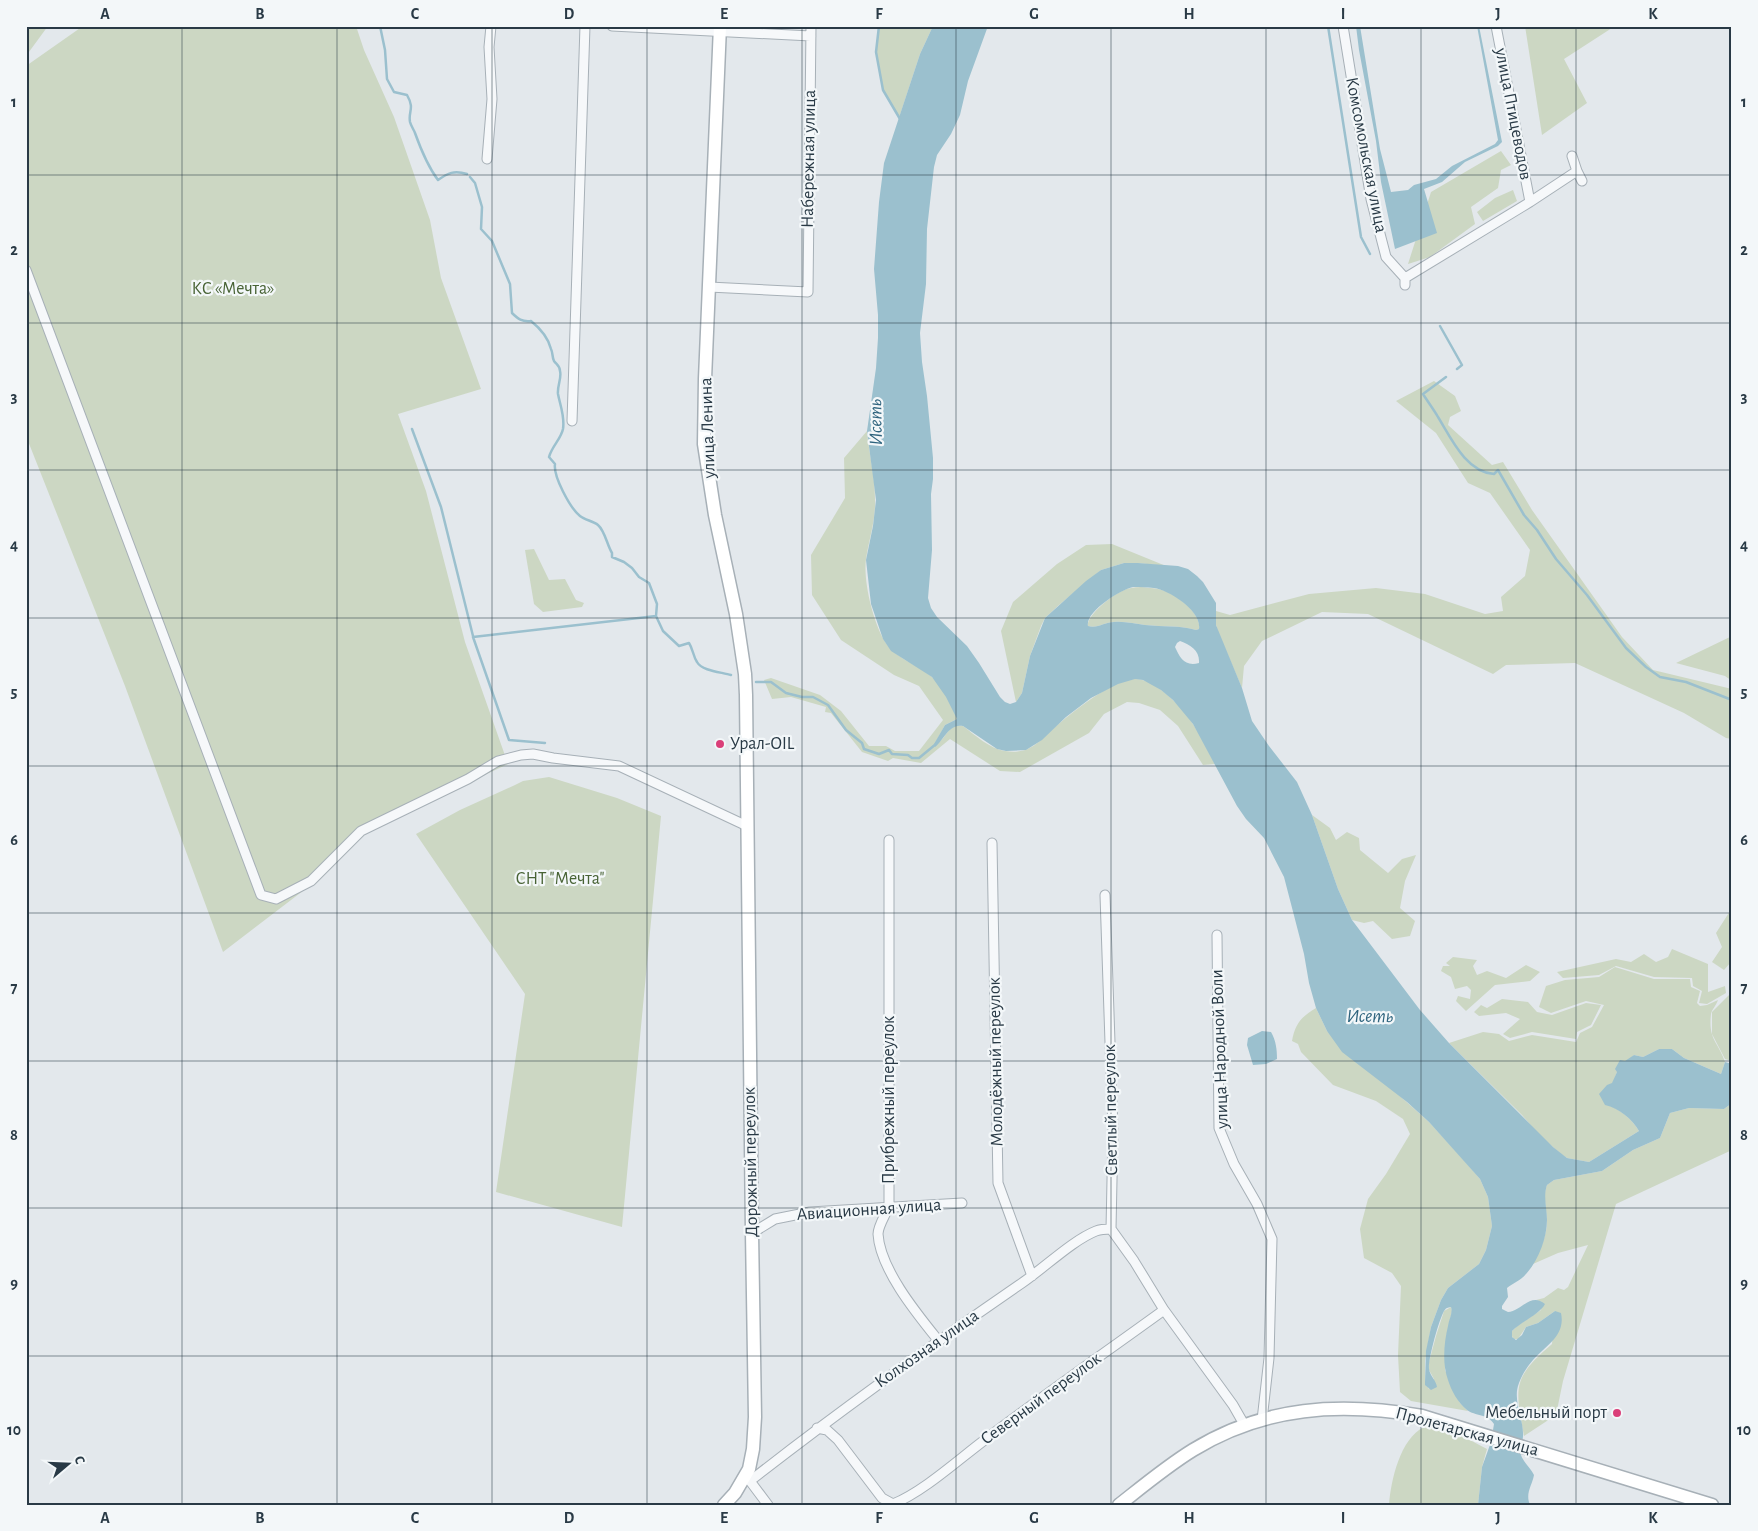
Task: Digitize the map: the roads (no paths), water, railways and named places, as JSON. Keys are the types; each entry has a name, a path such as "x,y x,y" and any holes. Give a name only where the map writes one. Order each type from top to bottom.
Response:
{"main road":[{"name":"улица Ленина","path":"720,29 705,379 704,444 709,481 736,614 745,674 747,826"},
{"name":"Дорожный переулок","path":"724,1505 747,1480 753,1448 755,1417 747,826"},
{"name":"Пролетарская улица","path":"1119,1505 1166,1468 1194,1449 1245,1426 1262,1420 1316,1409 1352,1407 1388,1410 1422,1416 1712,1505"}],"street":[{"path":"487,159 492,99 489,47 491,26"},
{"path":"572,421 585,26"},
{"path":"612,26 720,29 811,36"},
{"name":"Набережная улица","path":"709,287 808,292 811,26"},
{"name":"Комсомольская улица","path":"1343,26 1371,199 1386,257 1405,281 1530,202"},
{"name":"улица Птицеводов","path":"1496,26 1530,202"},
{"path":"1572,156 1582,181"},
{"path":"1530,202 1577,172"},
{"path":"26,270 261,895 276,899 311,881 361,830 468,780 498,762 521,755 533,754 619,766 747,826"},
{"name":"Прибрежный переулок","path":"889,840 889,1206 878,1233 883,1254 905,1295 938,1340"},
{"name":"Молодёжный переулок","path":"992,843 998,1182 1032,1276"},
{"name":"Светлый переулок","path":"1105,895 1113,1131 1111,1229"},
{"name":"улица Народной Воли","path":"1217,935 1219,1128 1234,1164 1257,1204 1272,1239 1270,1358 1262,1420"},
{"name":"Авиационная улица","path":"752,1233 775,1219 810,1212 962,1203"},
{"path":"1111,1229 1134,1261 1164,1310 1245,1426"},
{"name":"Колхозная улица","path":"747,1480 938,1340 1032,1276 1079,1240 1098,1230 1111,1229"},
{"name":"Северный переулок","path":"817,1428 827,1430 838,1440 882,1498 893,1504 905,1499 1164,1310"},
{"path":"747,1480 768,1505"}],"water":[{"name":"Исеть","path":"933,26 988,26 968,81 960,115 951,134 937,155 934,167 927,229 926,284 920,333 933,458 931,494 932,550 928,598 931,608 937,617 967,646 1000,697 1010,704 1016,702 1022,693 1030,656 1045,618 1101,570 1124,563 1178,566 1188,569 1203,582 1216,603 1216,625 1242,688 1252,721 1297,782 1312,815 1338,889 1352,920 1420,1010 1449,1043 1553,1147 1567,1158 1589,1162 1639,1131 1625,1115 1605,1105 1599,1094 1607,1085 1612,1083 1617,1072 1615,1069 1620,1060 1625,1061 1634,1055 1643,1057 1659,1049 1672,1049 1684,1058 1721,1074 1725,1062 1732,1064 1732,1103 1724,1109 1689,1108 1670,1113 1660,1138 1633,1150 1602,1171 1554,1180 1547,1185 1545,1198 1547,1227 1541,1249 1526,1274 1507,1288 1508,1297 1502,1306 1502,1309 1508,1312 1535,1300 1545,1304 1543,1308 1512,1331 1512,1337 1516,1340 1522,1335 1526,1327 1538,1323 1555,1311 1561,1313 1562,1321 1558,1334 1529,1365 1517,1389 1517,1403 1523,1430 1521,1453 1523,1460 1534,1475 1529,1493 1530,1505 1478,1505 1482,1467 1491,1442 1494,1424 1488,1418 1470,1412 1464,1407 1455,1396 1449,1384 1444,1353 1451,1307 1444,1311 1430,1357 1429,1369 1437,1387 1431,1390 1425,1385 1426,1351 1431,1327 1441,1300 1448,1288 1479,1264 1486,1250 1492,1226 1488,1197 1480,1179 1429,1122 1407,1102 1342,1052 1327,1031 1316,1008 1309,983 1304,954 1284,877 1264,838 1246,819 1237,806 1193,724 1173,700 1161,690 1143,680 1135,679 1118,684 1091,698 1066,717 1042,740 1026,750 1006,751 997,749 963,726 950,729 935,747 934,744 945,725 957,719 946,697 932,677 891,651 883,639 871,604 866,560 876,500 867,431 876,368 878,338 874,269 884,163 920,54","holes":["1133,587 1154,588 1176,597 1195,615 1199,622 1199,629 1122,622 1111,622 1095,627 1088,626 1089,620 1097,608 1120,592","1180,641 1194,649 1198,655 1199,663 1190,664 1181,658 1175,647"]},
{"path":"1356,26 1360,26 1380,149 1391,192 1408,190 1414,185 1436,179 1452,166 1495,144 1498,140 1477,26 1479,26 1502,142 1498,146 1465,162 1442,182 1424,189 1437,233 1395,249 1381,182 1376,141"},
{"path":"1262,1031 1271,1032 1276,1045 1277,1059 1266,1064 1253,1065 1247,1045 1248,1038"}],"waterway":[{"path":"380,26 385,50 387,79 394,92 407,95 411,107 410,123 431,170 438,180 451,173 467,174"},
{"path":"879,26 876,52 883,90 900,119"},
{"path":"1328,26 1361,237 1370,254"},
{"path":"470,177 475,183 482,207 481,229 492,241 510,284 512,313 520,320 531,321 541,330 548,341 554,361 559,368 558,394 563,415 563,429 549,457 555,464 563,492 580,516 600,528 612,553 612,557 624,562 639,577 649,583 657,604 656,616 663,631 679,646 689,643 699,665 712,671 731,675"},
{"path":"1440,326 1462,365 1457,369"},
{"path":"1446,377 1423,394 1454,444 1467,461 1475,467 1484,472 1494,474 1498,470 1524,515 1626,648 1660,677 1686,682 1732,700"},
{"path":"412,429 441,507 473,636"},
{"path":"545,743 509,740 473,637 656,616"},
{"path":"756,682 771,682 786,693 802,697 813,697 828,705 846,730 862,743 864,749 879,754 889,750 892,754 919,758 936,744"}],"place":[{"name":"Урал-OIL","path":"720,744"},
{"name":"Мебельный порт","path":"1617,1413"}],"park label":[{"name":"КС «Мечта»","path":"233,289"},
{"name":"СНТ \"Мечта\"","path":"560,879"}]}
